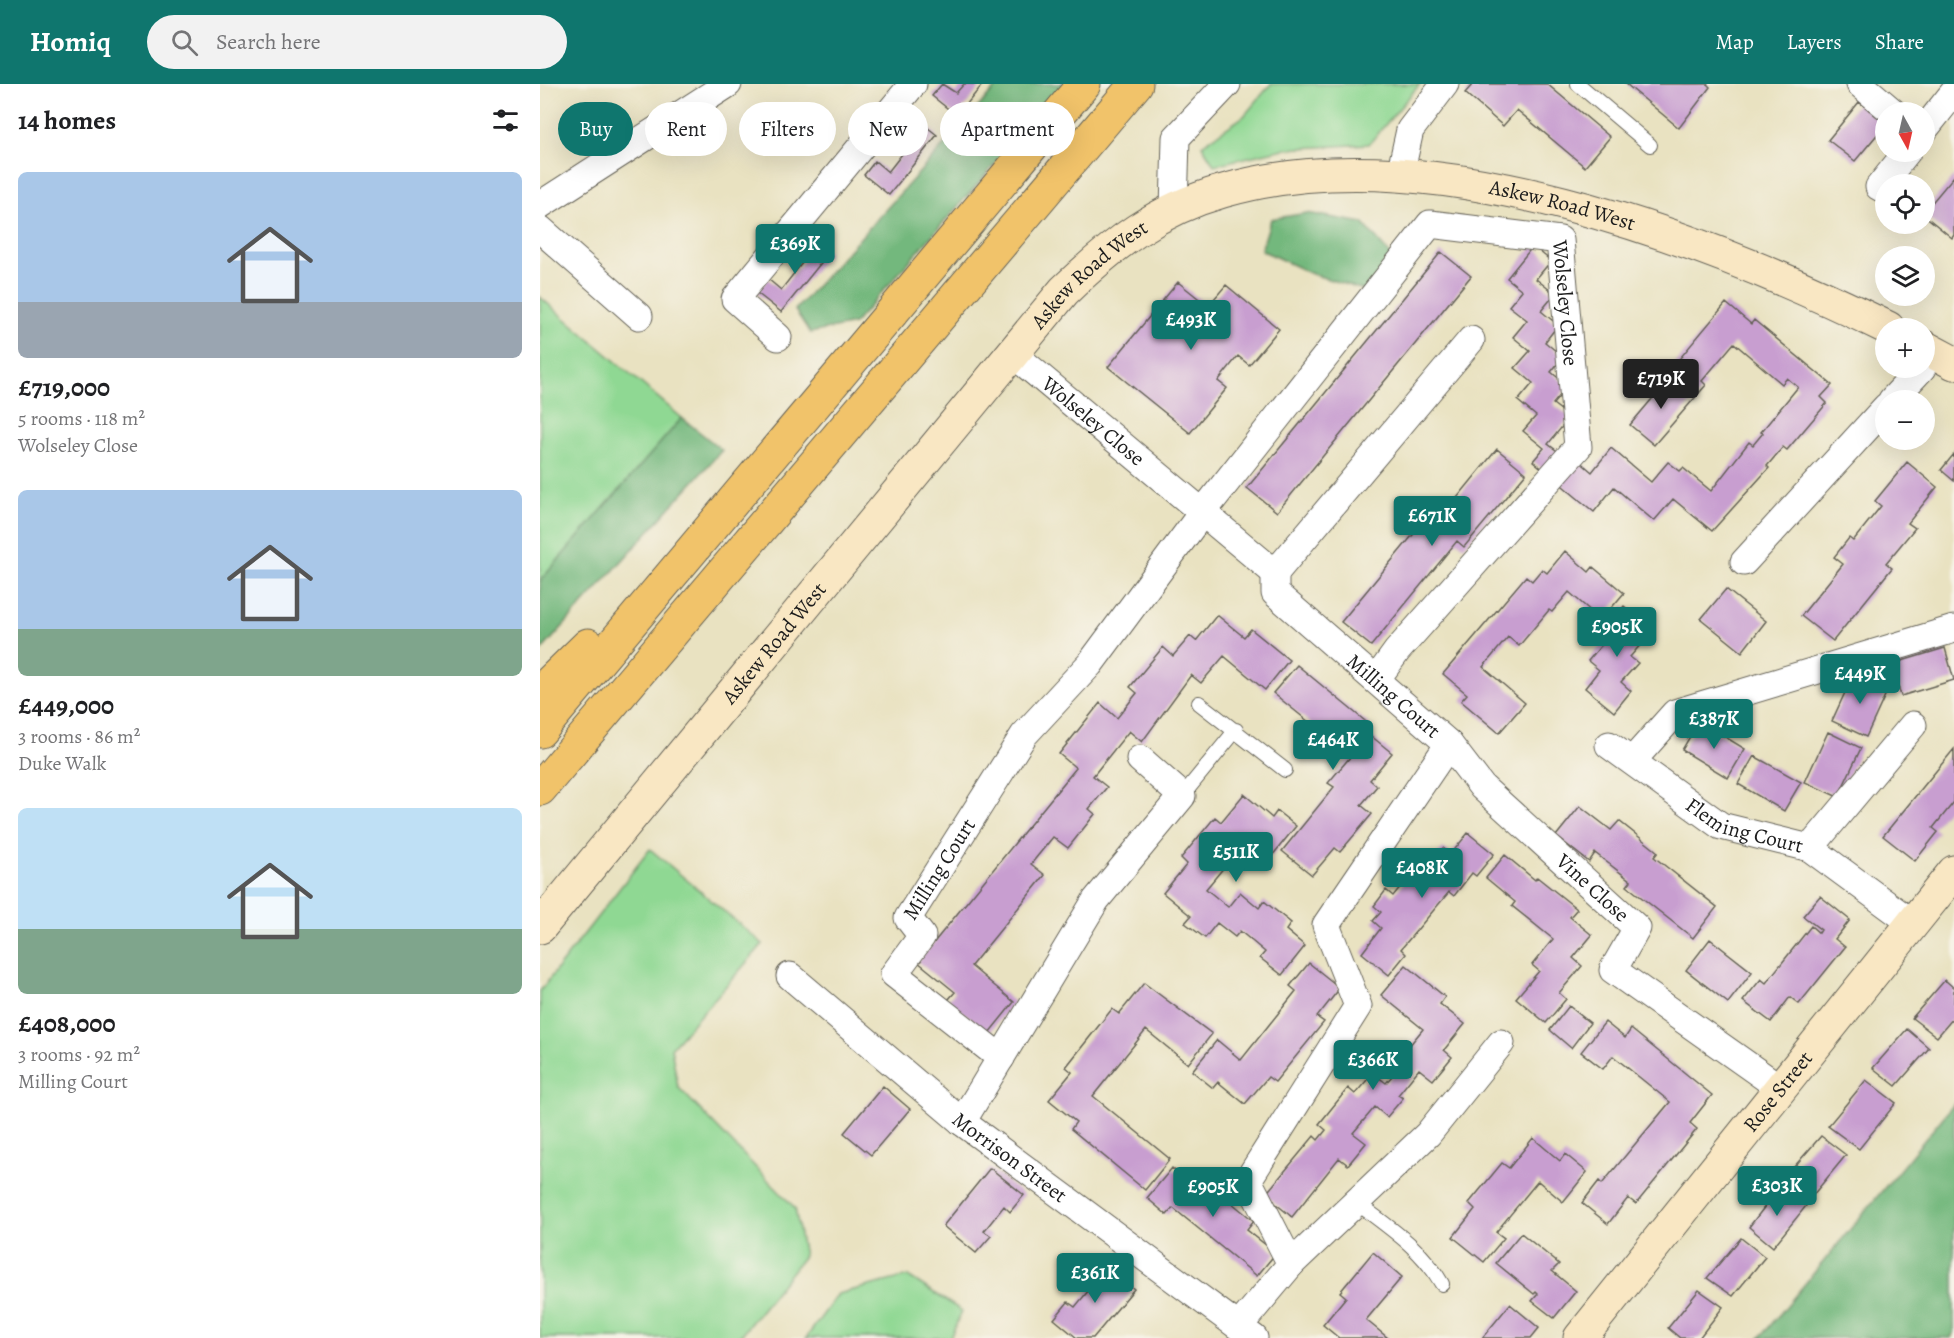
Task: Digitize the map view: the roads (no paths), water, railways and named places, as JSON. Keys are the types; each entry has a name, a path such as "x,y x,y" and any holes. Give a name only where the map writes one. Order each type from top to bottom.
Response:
{"highway":[{"path":"540,731 1084,84"},
{"path":"540,789 1136,84"},
{"path":"540,692 713,525"}],"street":[{"path":"540,205 728,84"},
{"path":"778,337 735,299 913,84"},
{"path":"1174,210 1176,138 1227,84"},
{"path":"1400,175 1410,130 1445,84"},
{"path":"1860,84 1881,102"},
{"path":"1935,115 1954,92"},
{"path":"1889,174 1899,162"},
{"name":"Askew Road West","path":"540,927 1064,291 1106,251 1141,227 1174,210 1221,191 1262,181 1332,174 1400,175 1472,185 1534,198 1664,232 1814,292 1875,322"},
{"name":"Wolseley Close","path":"1202,513 1430,224 1560,240 1578,447 1397,651 1376,680"},
{"path":"540,229 639,315"},
{"path":"1275,573 1471,340"},
{"name":"Wolseley Close","path":"1012,353 1275,573"},
{"path":"1902,390 1913,378"},
{"path":"1744,562 1875,419"},
{"name":"Milling Court","path":"1001,1058 894,974 922,936 908,918 1024,735 1090,664 1202,513"},
{"name":"Milling Court","path":"1275,573 1275,593 1449,744 1326,926 1358,1006 1248,1180 1292,1264"},
{"path":"1632,761 1675,713 1954,629"},
{"path":"1810,848 1913,724"},
{"name":"Vine Close","path":"1449,744 1482,787 1637,928 1613,970 1780,1088"},
{"name":"Fleming Court","path":"1609,745 1720,826 1810,848 1912,923"},
{"path":"962,1122 1096,900 1182,796 1140,759"},
{"name":"Rose Street","path":"1580,1338 1954,872"},
{"name":"Morrison Street","path":"790,976 962,1122 1247,1332 1292,1264 1428,1134 1501,1043"}],"lane":[{"path":"1578,84 1650,145"},
{"path":"1199,703 1285,770"},
{"path":"1182,796 1236,730"},
{"path":"1356,1202 1412,1243 1430,1263 1442,1284"}]}
